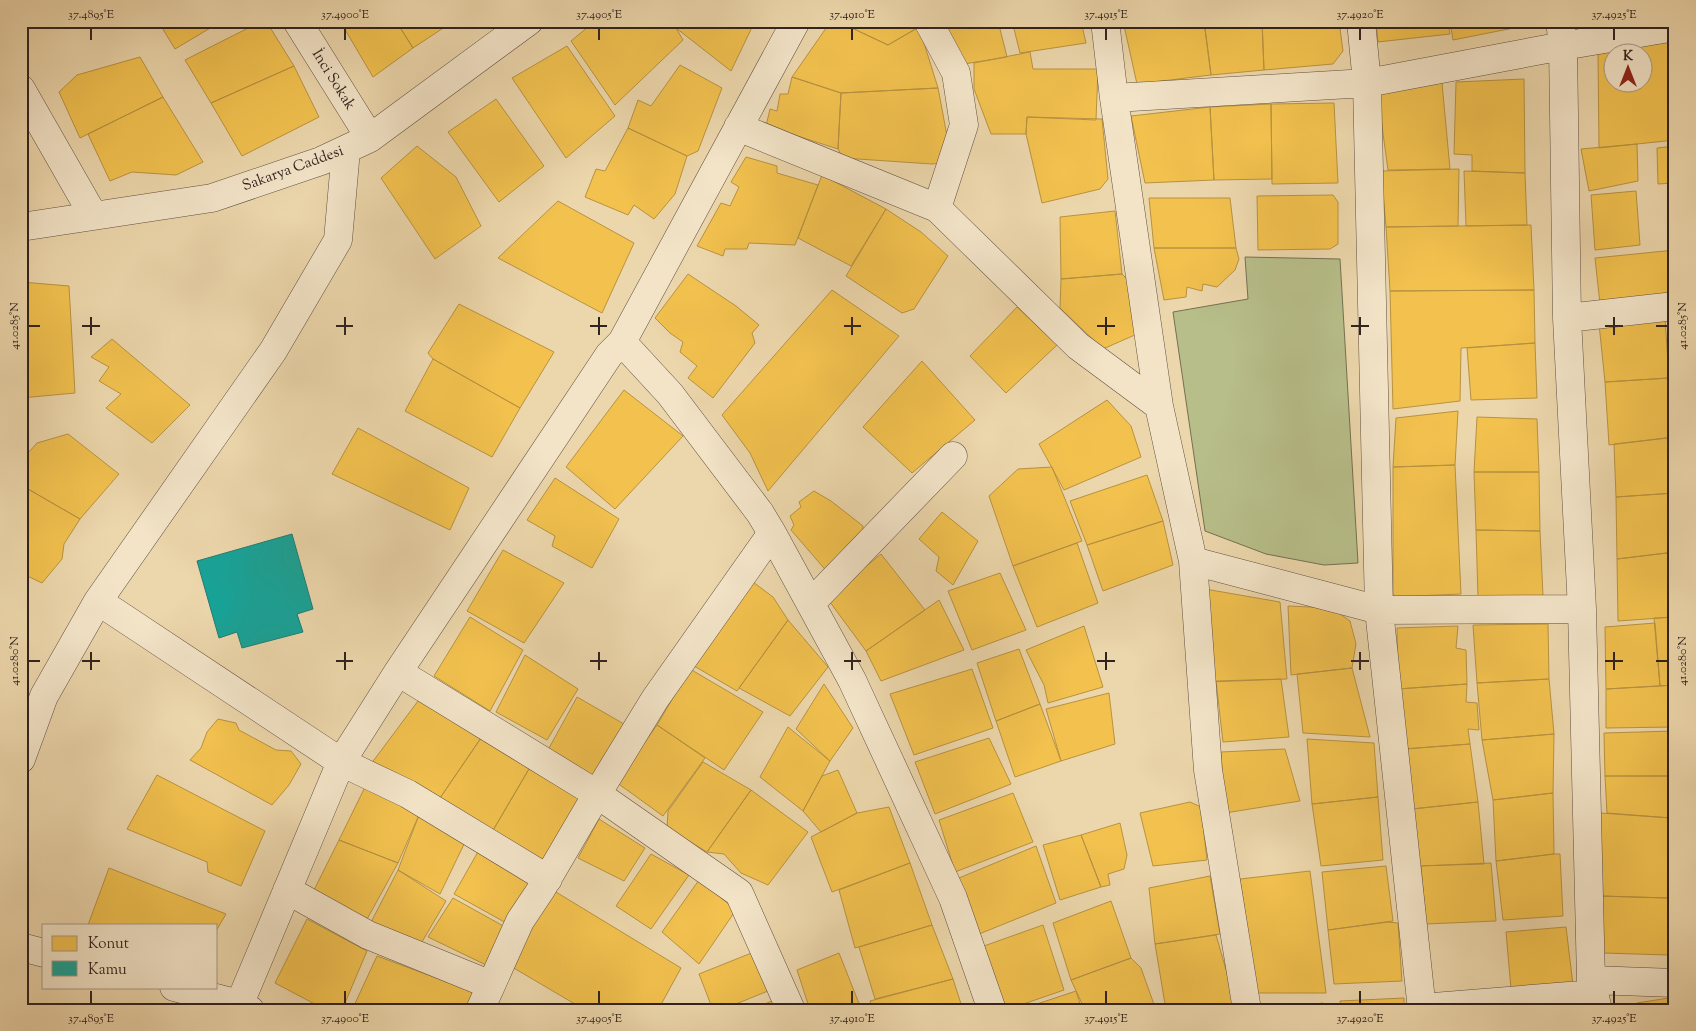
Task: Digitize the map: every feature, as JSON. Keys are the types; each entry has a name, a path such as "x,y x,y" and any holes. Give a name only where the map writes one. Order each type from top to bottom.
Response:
{"street":[{"name":"İnci Sokak","path":"297,21 358,144"},
{"name":"Sakarya Caddesi","path":"21,227 212,198 321,161 358,144 529,21"},
{"path":"177,988 242,1008 287,890 341,762 398,672 609,355 622,342 796,21"},
{"path":"928,21 956,73 964,125 937,208"},
{"path":"1105,21 1114,98 1160,406 1193,561 1208,770 1247,1010"},
{"path":"1361,21 1367,83 1379,610 1421,1009 1594,995 1675,983"},
{"path":"1114,98 1367,83 1561,34 1675,27"},
{"path":"1561,34 1566,318 1582,609 1594,995"},
{"path":"21,89 94,216"},
{"path":"738,127 937,208 1078,346 1160,406"},
{"path":"21,759 44,696 98,601 273,351 338,240 358,144"},
{"path":"1566,318 1675,306"},
{"path":"622,342 670,394 755,506 811,603 852,680 953,898 992,1010"},
{"path":"811,603 953,456"},
{"path":"480,1010 520,921 548,879 596,794 655,699 772,533"},
{"path":"1193,561 1379,610 1582,609"},
{"path":"98,601 341,762 408,794 548,879"},
{"path":"398,672 596,794 739,893 791,1010"},
{"path":"287,890 368,935 491,985"},
{"path":"21,947 42,952"}],"green space":[{"path":"1245,257 1340,259 1358,563 1324,565 1266,554 1205,531 1173,312 1248,299"}],"building: Konut":[{"path":"158,21 222,21 175,49"},
{"path":"262,21 266,21 294,66 211,103 185,60"},
{"path":"340,21 396,21 413,48 373,77"},
{"path":"396,21 454,21 413,48"},
{"path":"595,21 672,21 683,40 615,105 571,41"},
{"path":"672,21 683,21 676,28"},
{"path":"683,21 755,21 731,71 676,28"},
{"path":"831,21 837,21 888,45 919,27 938,88 841,93 792,77"},
{"path":"837,21 914,21 919,27 888,45"},
{"path":"943,21 998,21 1007,57 964,64"},
{"path":"1012,21 1081,21 1086,43 1020,53"},
{"path":"1123,21 1204,21 1211,75 1137,84"},
{"path":"1204,21 1262,21 1264,70 1211,75"},
{"path":"1262,21 1339,21 1343,51 1333,64 1264,70"},
{"path":"1376,21 1448,21 1450,34 1378,42"},
{"path":"1450,21 1533,21 1534,24 1453,40"},
{"path":"1675,40 1675,140 1599,148 1598,54 1604,53 1604,92 1654,92 1654,44"},
{"path":"567,46 615,116 566,158 512,78"},
{"path":"1030,52 1033,69 1098,69 1096,120 1027,117 1026,134 991,134 974,89 974,63"},
{"path":"140,57 163,97 80,138 59,92 77,75"},
{"path":"680,65 722,88 698,151 687,156 628,128 638,100 651,106"},
{"path":"294,66 319,117 242,156 211,103"},
{"path":"792,77 841,93 838,149 766,126 770,109 777,111 780,94 788,94"},
{"path":"1524,79 1525,173 1472,171 1472,155 1454,154 1456,82"},
{"path":"1442,83 1450,169 1388,170 1377,90"},
{"path":"938,88 948,141 944,163 932,164 843,158 838,149 841,93"},
{"path":"163,97 203,162 176,175 132,172 110,181 88,134"},
{"path":"496,99 544,166 499,202 448,132"},
{"path":"1334,103 1338,183 1272,184 1271,104"},
{"path":"1271,104 1272,179 1214,180 1210,107"},
{"path":"1210,107 1214,180 1145,183 1131,116"},
{"path":"1027,117 1102,119 1108,179 1100,189 1042,203 1026,134"},
{"path":"628,128 687,156 675,194 654,219 634,205 628,215 585,197 596,169 605,171"},
{"path":"1637,144 1638,181 1589,191 1581,149"},
{"path":"417,146 456,177 481,226 435,259 381,178"},
{"path":"1675,146 1675,183 1658,184 1657,148"},
{"path":"746,157 777,166 777,173 818,185 795,245 749,243 747,249 725,249 723,256 697,246 721,203 730,206 739,187 731,182"},
{"path":"1459,169 1458,226 1386,227 1381,171"},
{"path":"1464,171 1525,173 1527,225 1466,226"},
{"path":"822,175 886,209 851,266 798,238"},
{"path":"21,182 28,197 21,199"},
{"path":"1668,189 1675,189 1675,242"},
{"path":"1636,191 1640,245 1595,250 1591,195"},
{"path":"1333,195 1338,202 1338,244 1330,249 1258,250 1257,196"},
{"path":"1149,198 1230,198 1236,248 1154,248"},
{"path":"558,201 634,243 602,313 498,258"},
{"path":"886,209 921,232 948,256 914,309 902,313 846,276"},
{"path":"1115,211 1122,274 1061,279 1060,217"},
{"path":"1531,225 1534,290 1390,291 1386,227"},
{"path":"1154,248 1236,248 1239,259 1235,270 1217,287 1203,284 1202,291 1187,287 1186,297 1164,300"},
{"path":"1675,250 1675,299 1600,304 1595,258"},
{"path":"688,274 736,306 759,325 752,333 755,343 713,398 688,378 697,366 680,352 683,342 670,333 655,318"},
{"path":"1122,274 1132,284 1137,334 1103,349 1060,308 1061,279"},
{"path":"21,282 69,286 75,393 21,398"},
{"path":"832,290 899,336 768,491 750,453 722,415"},
{"path":"1534,290 1535,343 1461,348 1460,401 1393,409 1390,291"},
{"path":"459,304 554,352 520,408 433,359 428,353"},
{"path":"1017,307 1057,345 1006,393 970,356"},
{"path":"1665,318 1669,378 1605,382 1599,324"},
{"path":"112,339 190,405 152,443 106,408 121,394 99,381 109,367 91,357"},
{"path":"1535,343 1537,398 1471,400 1467,348"},
{"path":"433,359 520,408 492,457 405,411"},
{"path":"922,361 975,420 912,473 863,427"},
{"path":"1669,378 1670,388 1675,389 1675,437 1609,445 1605,382"},
{"path":"624,390 683,436 615,509 566,467"},
{"path":"1107,400 1131,426 1141,457 1064,490 1039,444"},
{"path":"1458,411 1455,465 1393,467 1396,418"},
{"path":"1477,417 1537,419 1539,472 1474,472"},
{"path":"358,428 469,488 450,530 332,474"},
{"path":"68,434 119,474 80,519 21,485 21,461 37,443"},
{"path":"1675,437 1675,493 1616,497 1614,444"},
{"path":"1455,465 1461,594 1393,597 1393,467"},
{"path":"1052,467 1082,541 1013,566 989,496 1018,469"},
{"path":"1474,472 1539,472 1540,531 1476,530"},
{"path":"1147,475 1163,521 1087,545 1070,501"},
{"path":"555,478 619,519 592,568 552,546 555,536 527,520"},
{"path":"21,485 80,519 64,544 62,559 42,583 21,573"},
{"path":"814,491 831,501 863,526 862,537 829,574 791,530 794,525 790,516 801,507 799,502"},
{"path":"1675,493 1675,552 1617,559 1616,497"},
{"path":"942,512 978,541 953,585 936,571 939,557 919,539"},
{"path":"1163,521 1173,565 1103,591 1087,545"},
{"path":"1476,530 1540,531 1543,596 1478,597"},
{"path":"1077,543 1098,603 1037,627 1013,566"},
{"path":"503,550 564,583 524,643 467,611"},
{"path":"1675,552 1675,617 1618,621 1617,559"},
{"path":"881,554 925,610 866,651 827,598"},
{"path":"1000,573 1026,630 972,650 948,591"},
{"path":"753,582 773,597 788,620 737,691 694,666"},
{"path":"1205,589 1280,602 1287,679 1208,682"},
{"path":"939,600 964,650 881,681 866,651"},
{"path":"1288,606 1332,608 1350,621 1356,644 1352,668 1291,675"},
{"path":"470,617 523,650 490,711 434,676"},
{"path":"1675,617 1675,685 1660,686 1654,618"},
{"path":"788,620 828,667 790,716 739,688"},
{"path":"1655,623 1660,686 1606,689 1605,627"},
{"path":"1548,624 1549,679 1477,683 1473,625"},
{"path":"1084,626 1103,687 1048,703 1044,685 1026,650"},
{"path":"1458,626 1456,648 1466,650 1467,684 1398,689 1397,628"},
{"path":"1019,649 1040,704 996,721 977,663"},
{"path":"525,655 578,689 547,740 496,712"},
{"path":"1352,668 1370,737 1303,733 1297,674"},
{"path":"690,669 763,712 724,770 657,725"},
{"path":"972,669 993,728 914,755 890,694"},
{"path":"1281,679 1289,737 1223,742 1216,681"},
{"path":"1549,679 1554,734 1482,740 1477,683"},
{"path":"824,684 853,728 830,761 796,729"},
{"path":"1467,684 1466,702 1477,703 1479,730 1468,729 1470,744 1404,749 1398,689"},
{"path":"1675,685 1675,727 1606,728 1606,689"},
{"path":"1109,693 1115,744 1061,761 1046,709"},
{"path":"577,697 624,724 592,776 548,750"},
{"path":"418,701 481,738 440,798 371,764"},
{"path":"1040,704 1061,761 1015,777 996,721"},
{"path":"218,719 236,723 239,730 276,750 291,751 301,764 289,785 272,805 190,760 201,748 207,732"},
{"path":"657,725 705,758 663,816 616,782"},
{"path":"788,727 830,761 803,811 760,777"},
{"path":"1675,731 1675,776 1605,776 1604,733"},
{"path":"1554,734 1553,793 1493,800 1482,740"},
{"path":"481,738 529,769 492,832 440,798"},
{"path":"989,738 1011,784 935,814 915,762"},
{"path":"1307,739 1374,743 1378,797 1312,804"},
{"path":"1470,744 1478,802 1412,809 1404,749"},
{"path":"1285,749 1300,801 1225,813 1221,752"},
{"path":"703,762 751,790 707,852 667,828 668,811"},
{"path":"529,769 580,799 539,868 492,832"},
{"path":"838,770 857,813 821,832 803,811 822,776"},
{"path":"157,775 265,831 241,886 208,872 207,862 127,829"},
{"path":"1605,776 1671,776 1671,818 1607,813"},
{"path":"1671,776 1675,776 1675,826 1672,825"},
{"path":"366,785 419,815 398,863 339,840"},
{"path":"751,790 808,832 768,885 741,873 724,854 707,852"},
{"path":"1013,793 1033,842 955,872 939,820"},
{"path":"1553,793 1554,854 1496,861 1493,800"},
{"path":"1378,797 1383,860 1321,866 1312,804"},
{"path":"1190,802 1201,807 1207,860 1153,866 1140,813"},
{"path":"1478,802 1484,864 1415,866 1412,809"},
{"path":"889,807 910,863 832,892 811,837 857,813"},
{"path":"1600,813 1671,818 1668,898 1600,896"},
{"path":"419,815 467,838 440,894 398,870"},
{"path":"599,819 645,848 624,881 578,858"},
{"path":"1120,823 1127,855 1124,869 1108,874 1110,885 1101,887 1081,835"},
{"path":"1671,830 1675,830 1675,903 1669,903 1668,898"},
{"path":"1081,835 1101,887 1060,900 1043,845"},
{"path":"339,840 398,863 366,921 313,892"},
{"path":"1036,846 1056,903 979,934 959,878"},
{"path":"479,850 535,880 508,924 454,894"},
{"path":"651,854 689,875 651,929 616,906"},
{"path":"1560,854 1563,916 1503,920 1496,861"},
{"path":"910,863 932,925 855,948 839,890"},
{"path":"1491,863 1496,921 1426,924 1421,866"},
{"path":"1386,866 1393,921 1328,930 1322,872"},
{"path":"109,868 226,914 218,928 218,924 88,924"},
{"path":"398,870 446,901 419,947 369,926"},
{"path":"1310,871 1326,993 1257,993 1240,879"},
{"path":"1210,876 1220,934 1155,944 1149,888"},
{"path":"699,880 736,910 699,964 662,932"},
{"path":"551,889 681,968 658,1010 585,1010 507,964"},
{"path":"1600,896 1668,898 1668,955 1603,953"},
{"path":"453,898 507,928 486,965 428,937"},
{"path":"1111,901 1131,958 1071,980 1053,923"},
{"path":"1669,903 1675,903 1675,964 1669,964"},
{"path":"307,919 367,951 342,1010 326,1010 275,983"},
{"path":"1388,922 1398,923 1402,981 1334,984 1328,930"},
{"path":"932,925 953,979 875,999 859,947"},
{"path":"1043,925 1064,990 1006,1010 984,946"},
{"path":"1566,927 1573,985 1511,989 1506,932"},
{"path":"1216,935 1237,1008 1166,1010 1155,944"},
{"path":"754,952 768,991 721,1010 713,1010 699,974"},
{"path":"839,953 860,1006 849,1010 810,1010 797,970"},
{"path":"377,956 477,993 466,1010 352,1010"},
{"path":"1131,958 1141,968 1156,1010 1085,1010 1071,980"},
{"path":"953,979 963,1010 873,1010 870,1001"},
{"path":"1076,991 1082,1010 1019,1010"},
{"path":"1675,997 1675,1010 1637,1010 1637,1003"},
{"path":"1404,998 1404,1010 1341,1010 1340,1001"},
{"path":"774,1000 778,1010 751,1010"},
{"path":"1323,1003 1324,1010 1263,1010"},
{"path":"860,1006 861,1010 849,1010"}],"building: Kamu":[{"path":"292,534 313,609 297,614 303,632 242,648 237,632 219,638 197,561"}]}
